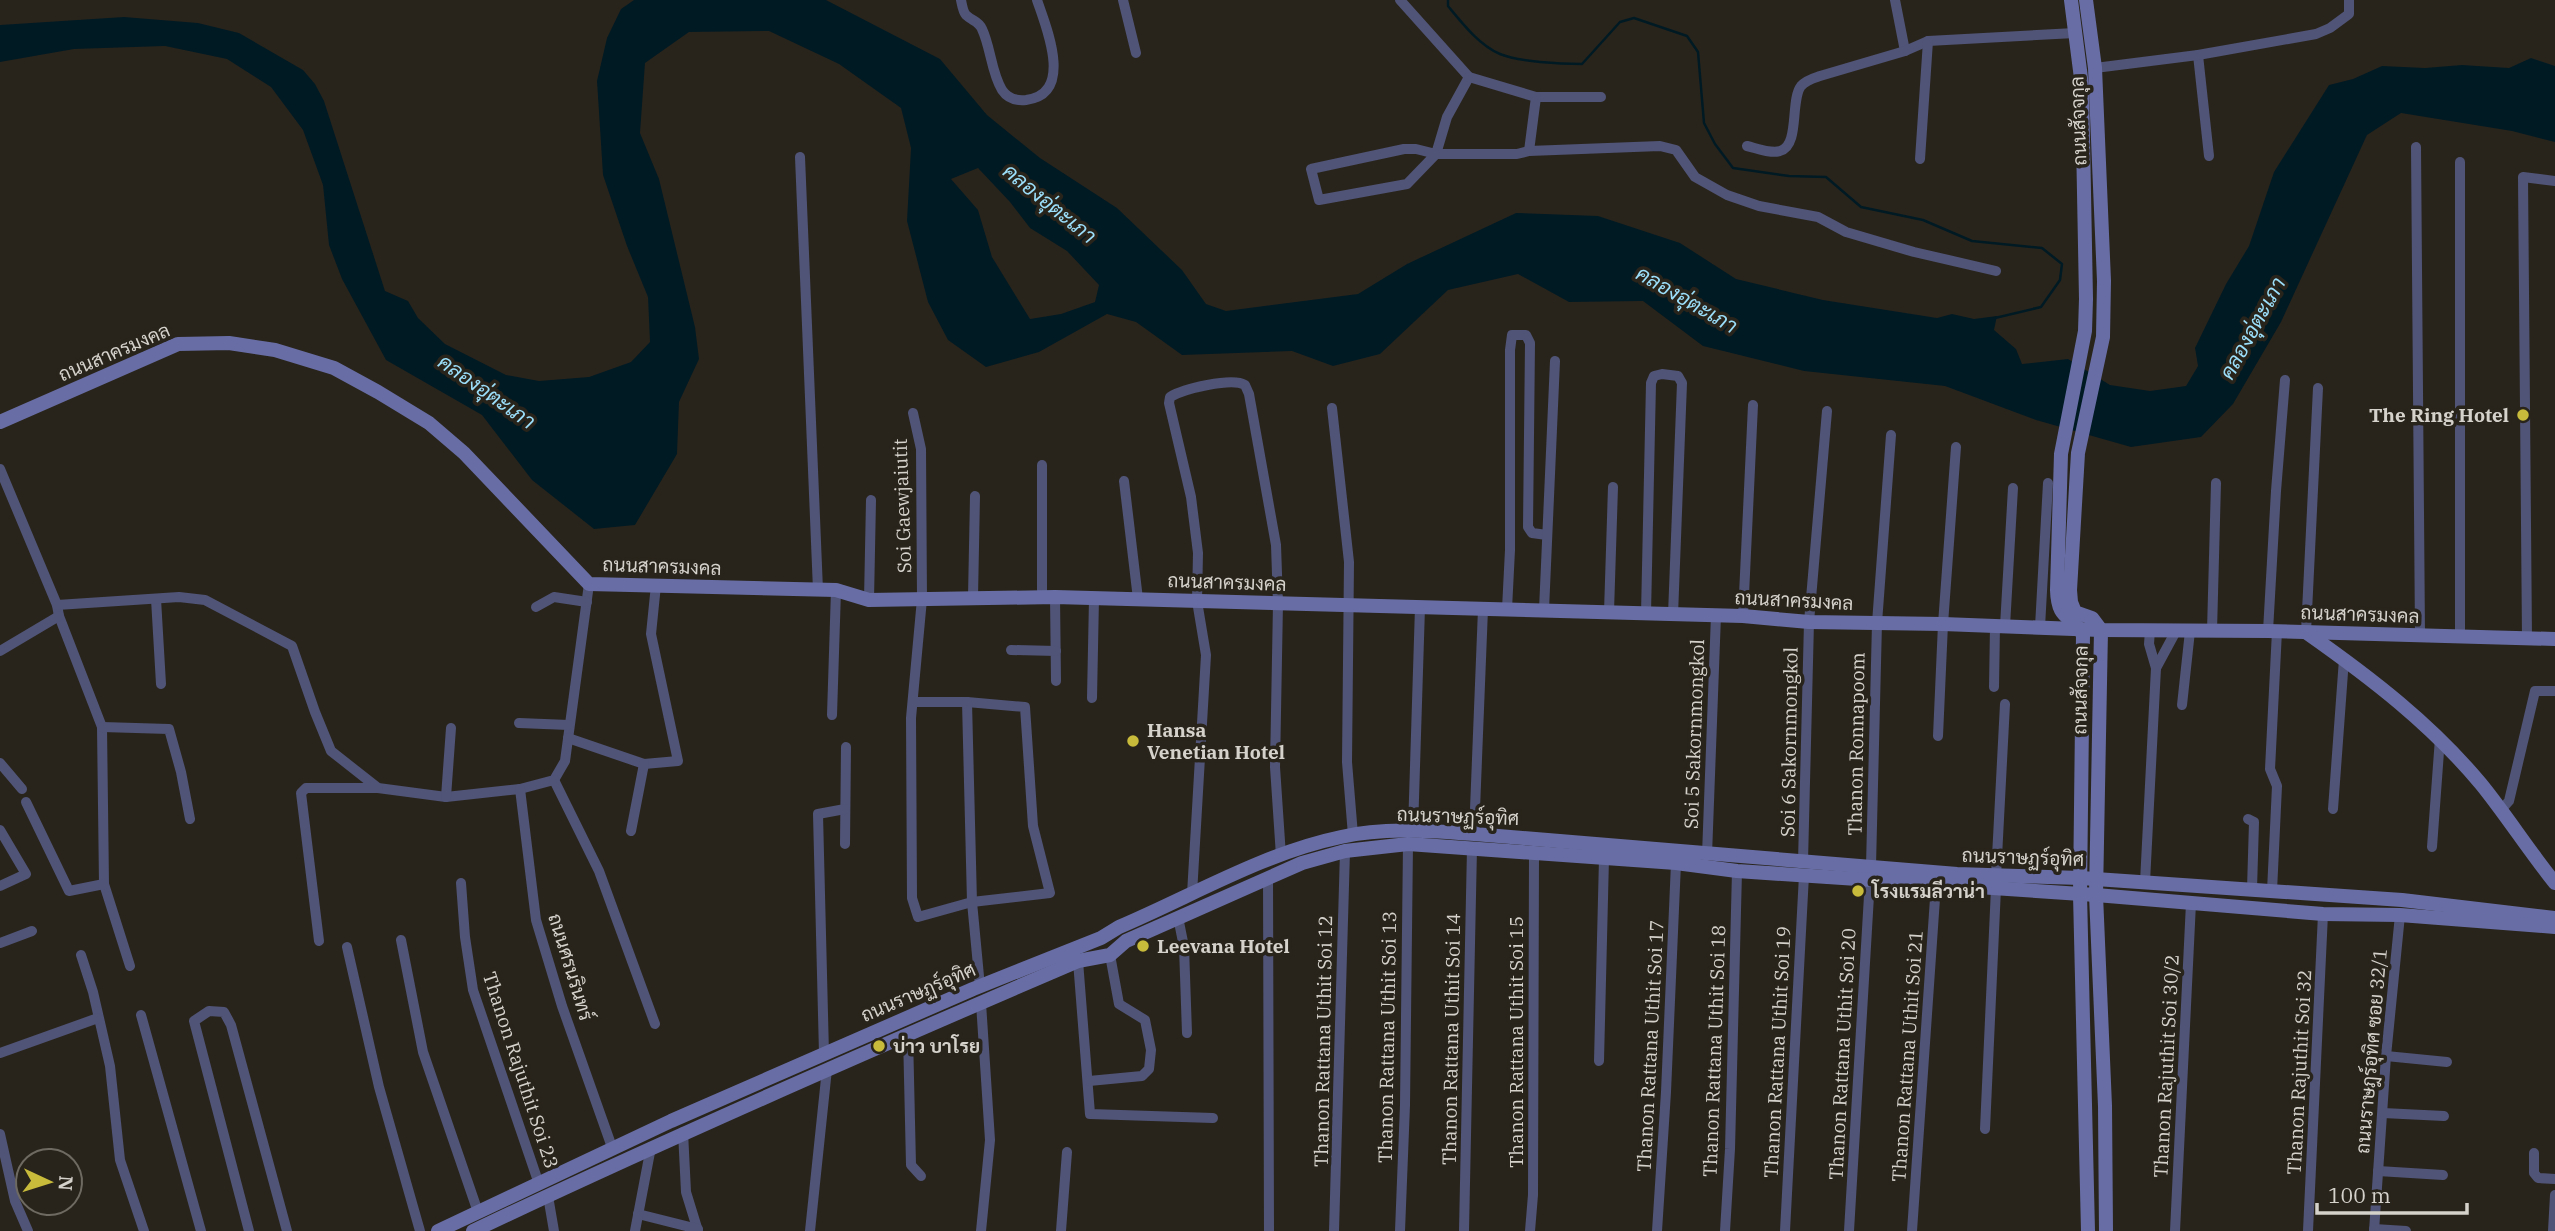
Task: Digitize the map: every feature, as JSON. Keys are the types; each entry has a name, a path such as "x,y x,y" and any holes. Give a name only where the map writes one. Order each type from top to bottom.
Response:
{"street":[{"path":"961,0 965,14 981,26 1003,92 1016,100 1024,100 1041,96 1048,91 1052,83 1051,49 1037,0"},
{"path":"1123,0 1136,54"},
{"path":"1399,0 1469,77 1536,97 1601,97"},
{"path":"1895,0 1905,51"},
{"name":"ถนนสัจจกุล","path":"2071,0 2082,86 2085,331 2061,454 2057,606 2083,635 2080,894 2088,1231"},
{"name":"ถนนสัจจกุล","path":"2086,0 2095,68 2104,281 2103,338 2078,453 2071,602 2075,612 2092,618 2101,630 2096,895 2105,1105 2106,1231"},
{"path":"2095,68 2198,55 2316,34 2330,28 2349,14 2349,0"},
{"path":"1747,146 1778,152 1788,145 1799,90 1809,80 1905,51 1928,41 2075,33"},
{"path":"1920,159 1928,41"},
{"path":"2198,55 2209,156"},
{"path":"1469,77 1447,117 1436,154 1407,184 1319,200 1311,169 1404,149 1436,154 1517,154 1528,151 1660,146 1676,150 1695,177 1727,195 1759,206 1818,217 1846,232 1914,252 1996,271"},
{"path":"1528,151 1536,97"},
{"path":"2416,147 2420,635"},
{"path":"800,157 818,590"},
{"path":"2459,162 2460,637"},
{"path":"2527,639 2523,177 2555,181"},
{"path":"1507,609 1510,550 1510,350 1511,335 1517,334 1526,335 1530,343 1528,527 1532,533 1547,535"},
{"name":"ถนนสาครมงคล","path":"0,422 178,344 229,342 275,350 334,368 429,424 464,453 589,583 836,590 869,600 1049,596 1716,615 1877,624 2555,639"},
{"path":"1544,610 1555,361"},
{"path":"1646,614 1651,383 1654,376 1662,374 1678,376 1682,383 1673,615"},
{"path":"2272,891 2277,786 2270,769 2276,491 2285,380"},
{"path":"1192,894 1206,655 1197,601 1198,553 1191,497 1169,403 1170,397 1185,390 1236,381 1245,384 1249,394 1276,545 1279,603 1275,767 1281,856"},
{"path":"2319,388 2306,632 2416,715 2440,738 2553,875"},
{"path":"1742,616 1753,405"},
{"path":"1332,408 1349,562 1347,762 1353,835"},
{"name":"Soi 6 Sakornmongkol","path":"1803,868 1809,622 1827,411"},
{"name":"Soi Gaewjaiutit","path":"913,412 921,449 922,599 911,718 912,898 918,917 972,902"},
{"name":"Thanon Ronnapoom","path":"1870,873 1877,624 1891,435"},
{"path":"1938,736 1956,447"},
{"path":"1042,465 1056,681"},
{"path":"0,469 102,727 104,884 130,966"},
{"path":"1124,481 1138,599"},
{"path":"2040,627 2048,483"},
{"path":"2212,631 2216,484"},
{"path":"1609,612 1613,487"},
{"path":"1994,687 2013,488"},
{"path":"973,597 975,496"},
{"path":"869,600 871,500"},
{"path":"319,941 301,793 306,788 378,788 446,797 520,789 554,780 565,761 589,583"},
{"path":"568,738 644,764 678,761 651,634 656,585"},
{"path":"832,715 836,590"},
{"path":"0,651 58,610 179,597 205,600 292,646 331,751 378,788"},
{"path":"536,607 554,597 587,602"},
{"path":"1092,698 1094,598"},
{"path":"156,599 161,684"},
{"path":"1413,830 1420,607"},
{"name":"Thanon Rattana Uthit Soi 14","path":"1464,1231 1473,841 1483,609"},
{"name":"Soi 5 Sakornmongkol","path":"1707,855 1716,615"},
{"path":"2145,882 2156,668 2149,644 2150,631"},
{"path":"2156,668 2183,631"},
{"path":"2182,705 2183,631"},
{"path":"1011,650 1056,651"},
{"path":"2333,809 2344,659"},
{"path":"2501,810 2509,801 2535,691 2555,691"},
{"path":"914,702 967,702 1025,707 1033,826 1050,893 972,902"},
{"path":"967,702 972,902 980,987"},
{"path":"1985,1129 2005,704"},
{"path":"520,723 569,726"},
{"path":"102,727 169,729 190,819"},
{"path":"446,797 451,729"},
{"path":"2432,848 2440,738"},
{"path":"845,844 846,747"},
{"path":"0,764 22,789"},
{"path":"631,831 644,764"},
{"path":"554,780 599,871 655,1024"},
{"name":"ถนนศรนรินทร์","path":"520,789 536,920 562,1006 613,1150"},
{"path":"26,802 69,891 104,884"},
{"path":"824,1054 817,814 845,809"},
{"path":"2248,819 2254,822 2252,889"},
{"path":"0,830 26,874 2,885"},
{"name":"ถนนราษฏร์อุทิศ","path":"439,1231 478,1212 544,1190 650,1147 1078,961 1110,956 1123,934 1192,894 1296,849 1353,835 1413,830 1534,854 1604,858 1633,854 1737,871 1803,868"},
{"name":"ถนนราษฏร์อุทิศ","path":"473,1231 613,1150 671,1121 824,1054 1101,938 1178,918 1302,863 1345,851 1473,841 1633,854 1707,855 1803,868 1996,882 2080,894 2323,914 2400,915 2555,928"},
{"name":"Thanon Rattana Uthit Soi 13","path":"1400,1231 1405,1105 1408,844"},
{"name":"Thanon Rattana Uthit Soi 12","path":"1334,1231 1345,851"},
{"name":"Thanon Rattana Uthit Soi 15","path":"1530,1231 1533,1195 1534,854"},
{"path":"1600,1060 1604,858"},
{"name":"Thanon Rattana Uthit Soi 17","path":"1657,1231 1676,863"},
{"name":"Thanon Rattana Uthit Soi 19","path":"1785,1231 1803,868"},
{"name":"Thanon Rattana Uthit Soi 18","path":"1725,1231 1730,1149 1737,871"},
{"name":"ถนนราษฏร์อุทิศ","path":"1870,873 1936,884 2081,878 2252,889 2402,900 2555,918"},
{"name":"Thanon Rattana Uthit Soi 20","path":"1849,1231 1870,873"},
{"path":"1268,877 1269,1231"},
{"name":"Thanon Rajuthit Soi 23","path":"461,883 473,990 544,1190 554,1231"},
{"name":"Thanon Rattana Uthit Soi 21","path":"1912,1231 1936,884"},
{"name":"Thanon Rajuthit Soi 30/2","path":"2175,1231 2191,903"},
{"name":"Thanon Rajuthit Soi 32","path":"2308,1231 2323,914"},
{"name":"ถนนราษฎร์อุทิศ ซอย 32/1","path":"2374,1230 2386,1056 2400,915"},
{"path":"1178,918 1184,947 1187,1034"},
{"path":"0,943 32,930"},
{"path":"401,940 423,1052 478,1212"},
{"path":"346,947 379,1087 420,1231"},
{"path":"81,955 110,1066 120,1160 144,1231"},
{"path":"1089,1081 1142,1076 1149,1069 1150,1050 1145,1020 1119,1004 1110,956"},
{"path":"1078,961 1090,1114 1213,1118"},
{"path":"981,1003 990,1140 981,1231"},
{"path":"249,1231 194,1021 209,1011 224,1012 231,1025 287,1231"},
{"path":"141,1015 201,1231"},
{"path":"0,1053 98,1018"},
{"path":"908,1034 911,1165 921,1176"},
{"path":"2386,1056 2446,1062"},
{"path":"810,1231 827,1069"},
{"path":"2383,1114 2444,1116"},
{"path":"683,1132 686,1192 698,1230"},
{"path":"0,1134 15,1201 29,1231"},
{"path":"635,1231 650,1147"},
{"path":"1061,1231 1067,1152"},
{"path":"2534,1153 2534,1172 2538,1178 2555,1179"},
{"path":"2378,1171 2443,1175"},
{"path":"2553,1231 2555,1195"},
{"path":"638,1214 698,1230"},
{"path":"2374,1230 2406,1231"}],"water":[{"name":"คลองอุ่ตะเภา","path":"634,0 826,0 940,59 987,115 1040,158 1117,208 1182,270 1206,304 1226,311 1358,294 1407,264 1516,213 1598,216 1680,243 1736,279 1823,300 1937,318 1952,314 1974,319 1997,316 1994,330 2016,349 2022,364 2068,359 2110,385 2150,391 2186,386 2198,366 2195,348 2226,284 2249,246 2274,172 2329,85 2353,79 2382,66 2425,68 2462,65 2509,68 2531,58 2555,66 2555,142 2512,131 2401,113 2367,135 2281,322 2233,404 2201,437 2131,447 2036,420 1945,386 1804,371 1703,346 1643,301 1569,302 1518,274 1448,290 1380,354 1333,366 1292,351 1182,355 1136,322 1107,314 1039,352 986,367 948,340 928,302 907,221 911,148 901,108 839,64 769,31 689,32 645,63 640,133 659,179 695,327 699,359 679,402 677,454 635,525 594,529 532,480 482,415 386,360 342,279 329,245 323,185 303,130 271,87 227,59 165,46 74,49 0,62 0,25 124,17 198,23 239,33 303,70 315,84 324,101 385,291 408,301 418,318 445,344 506,375 539,381 589,377 631,362 650,342 648,297 603,175 597,81 607,38 621,9","holes":["978,168 1030,228 1067,251 1099,285 1095,302 1061,314 1030,319 992,257 978,210 951,179"]}],"waterway":[{"path":"1448,0 1448,6 1485,45 1508,57 1529,61 1582,64 1620,22 1634,18 1687,36 1698,52 1704,123 1715,144 1733,168 1789,176 1826,177 1861,207 1923,220 1972,241 2042,248 2062,264 2060,280 2041,307 1995,318"}],"place":[{"name":"The Ring Hotel","path":"2523,415"},
{"name":"Hansa Venetian Hotel","path":"1133,741"},
{"name":"โรงแรมลีวาน่า","path":"1858,891"},
{"name":"Leevana Hotel","path":"1143,946"},
{"name":"บ่าว บาโรย","path":"879,1046"}]}
